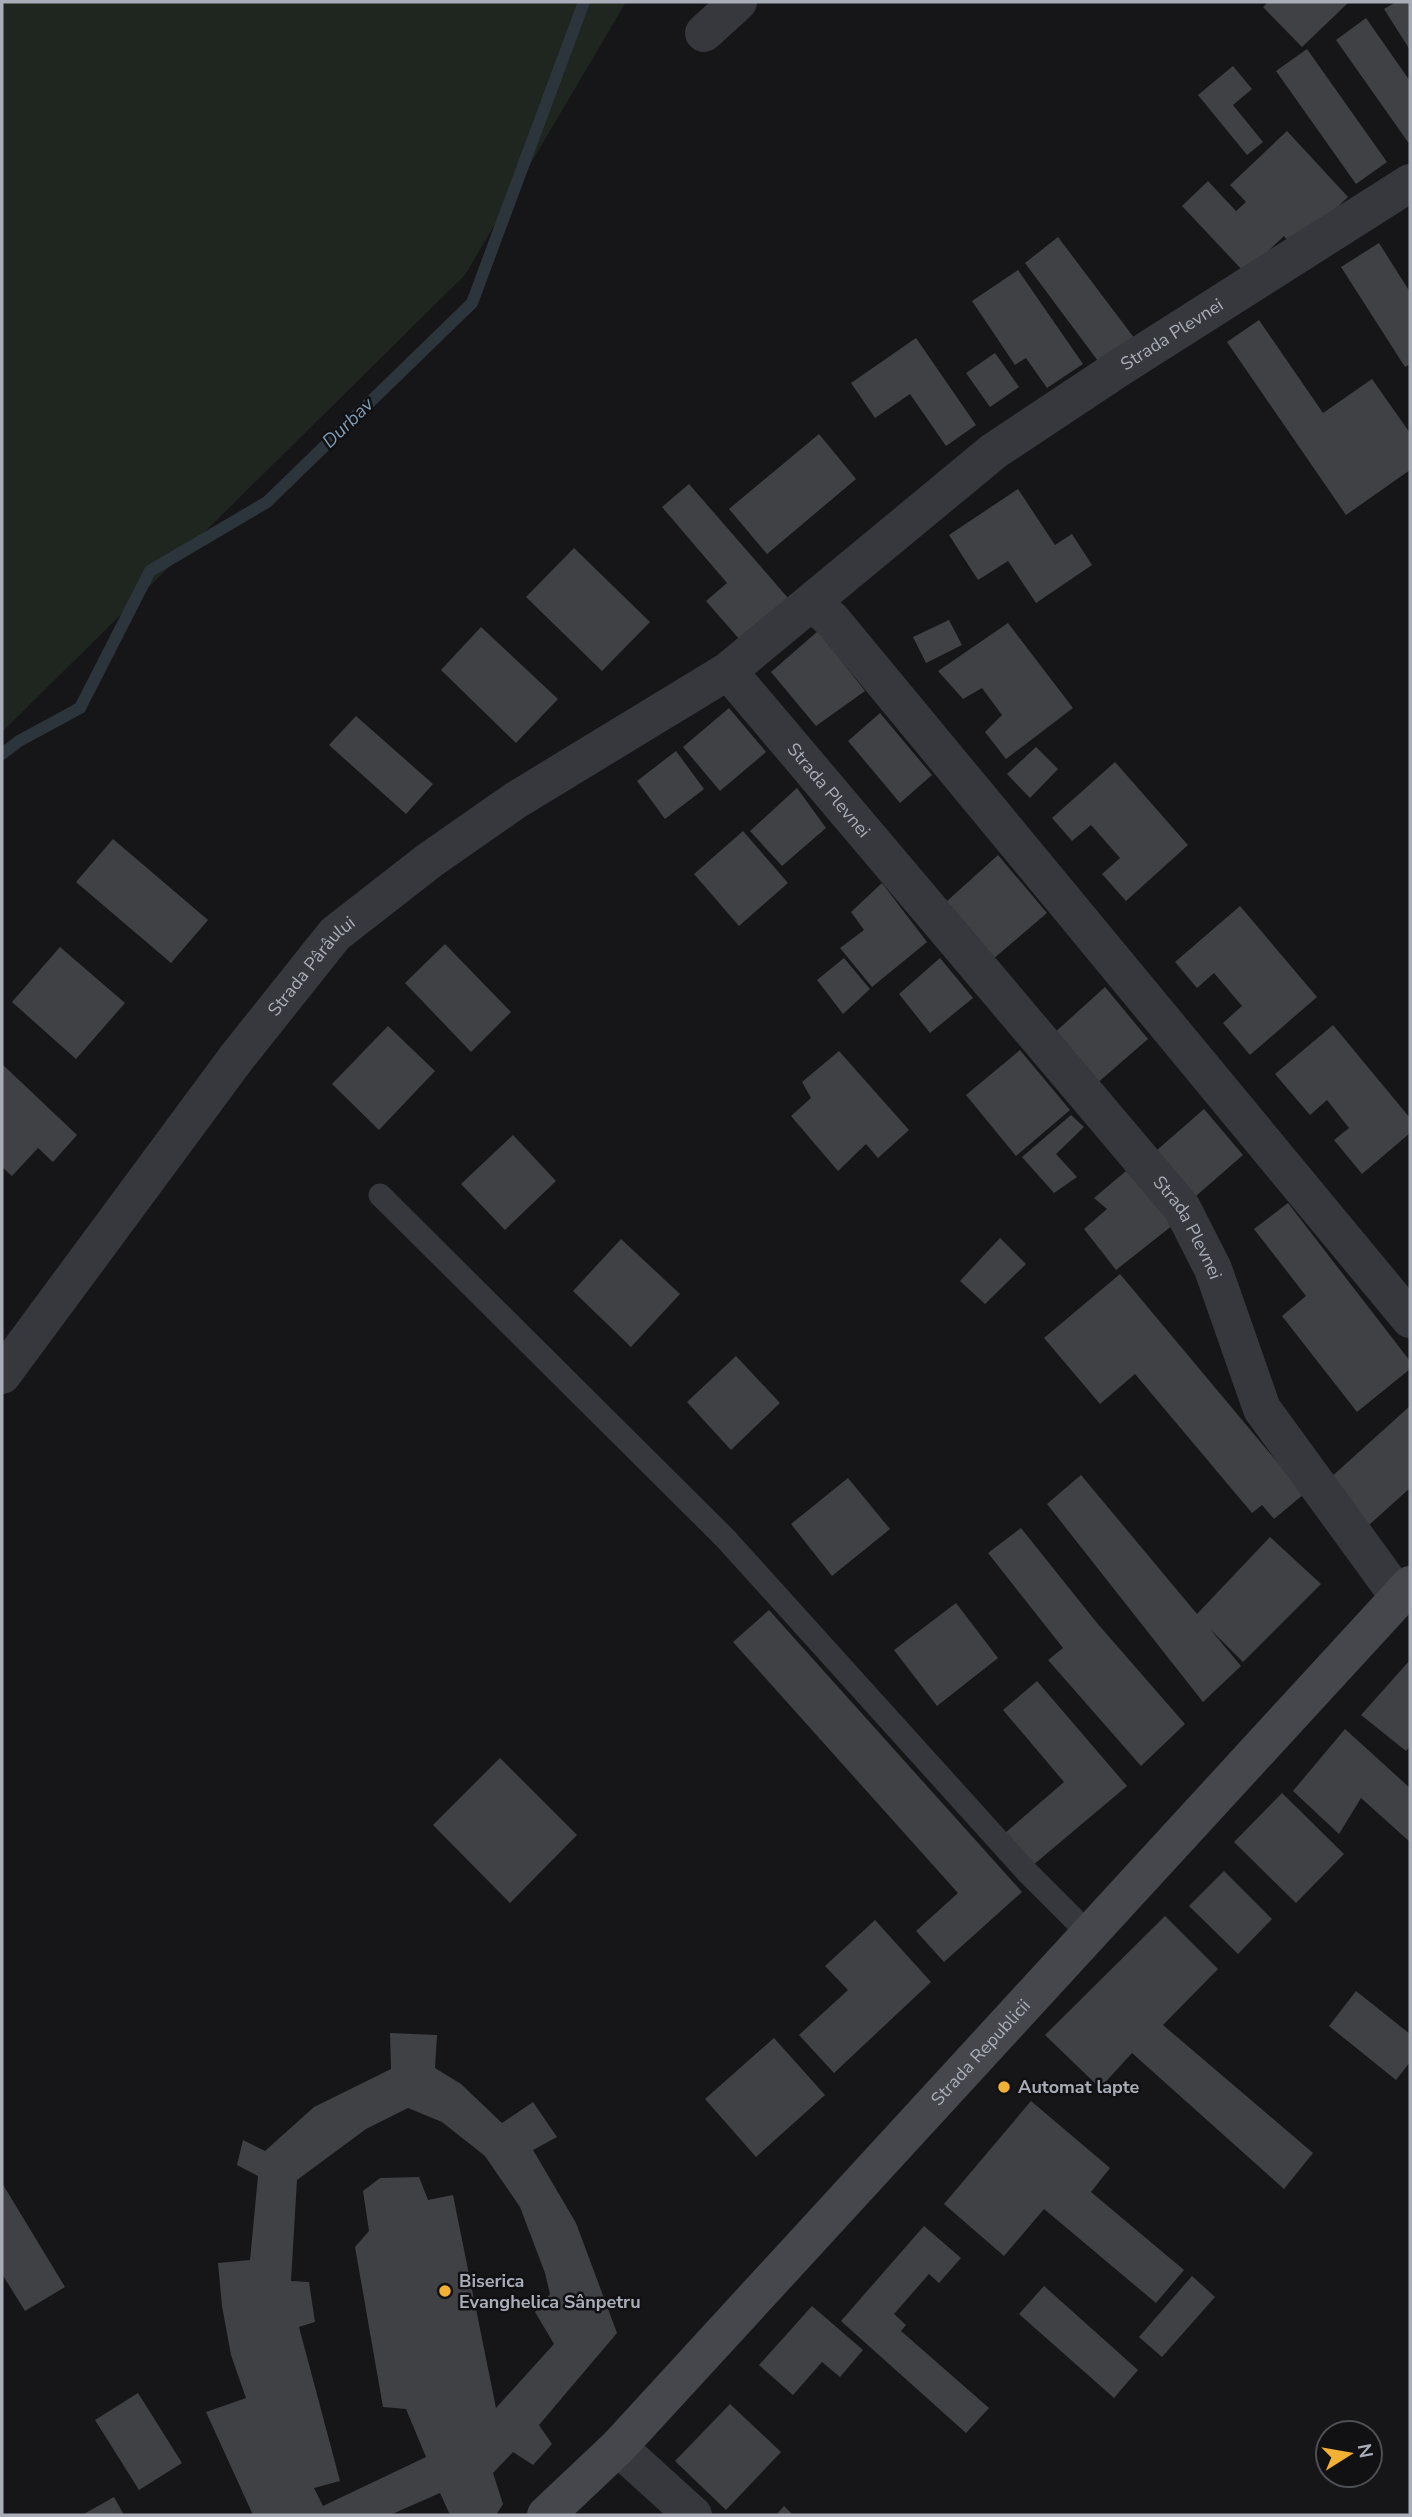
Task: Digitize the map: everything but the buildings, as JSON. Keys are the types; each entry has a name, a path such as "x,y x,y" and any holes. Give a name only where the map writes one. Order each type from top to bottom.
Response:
{"main road":[{"name":"Strada Republicii","path":"546,2515 618,2447 1405,1591"}],"street":[{"path":"704,33 738,2"},
{"name":"Strada Plevnei","path":"1405,1591 1262,1409 1213,1269 1182,1208 728,671 994,451 1410,183"},
{"path":"812,603 841,630 1410,1319"},
{"name":"Strada Pârâului","path":"7,1355 335,934 430,859 516,800 728,671"},
{"path":"618,2447 693,2515"}],"lane":[{"path":"380,1195 725,1538 1026,1871 1089,1934"}],"shaded area":[{"path":"2,2 626,2 465,275 2,732"}],"waterway":[{"name":"Durbav","path":"2,754 19,741 80,708 150,571 267,502 472,303 584,2"}],"place":[{"name":"Automat lapte","path":"1004,2087"},
{"name":"Biserica Evanghelica Sânpetru","path":"445,2291"}]}
